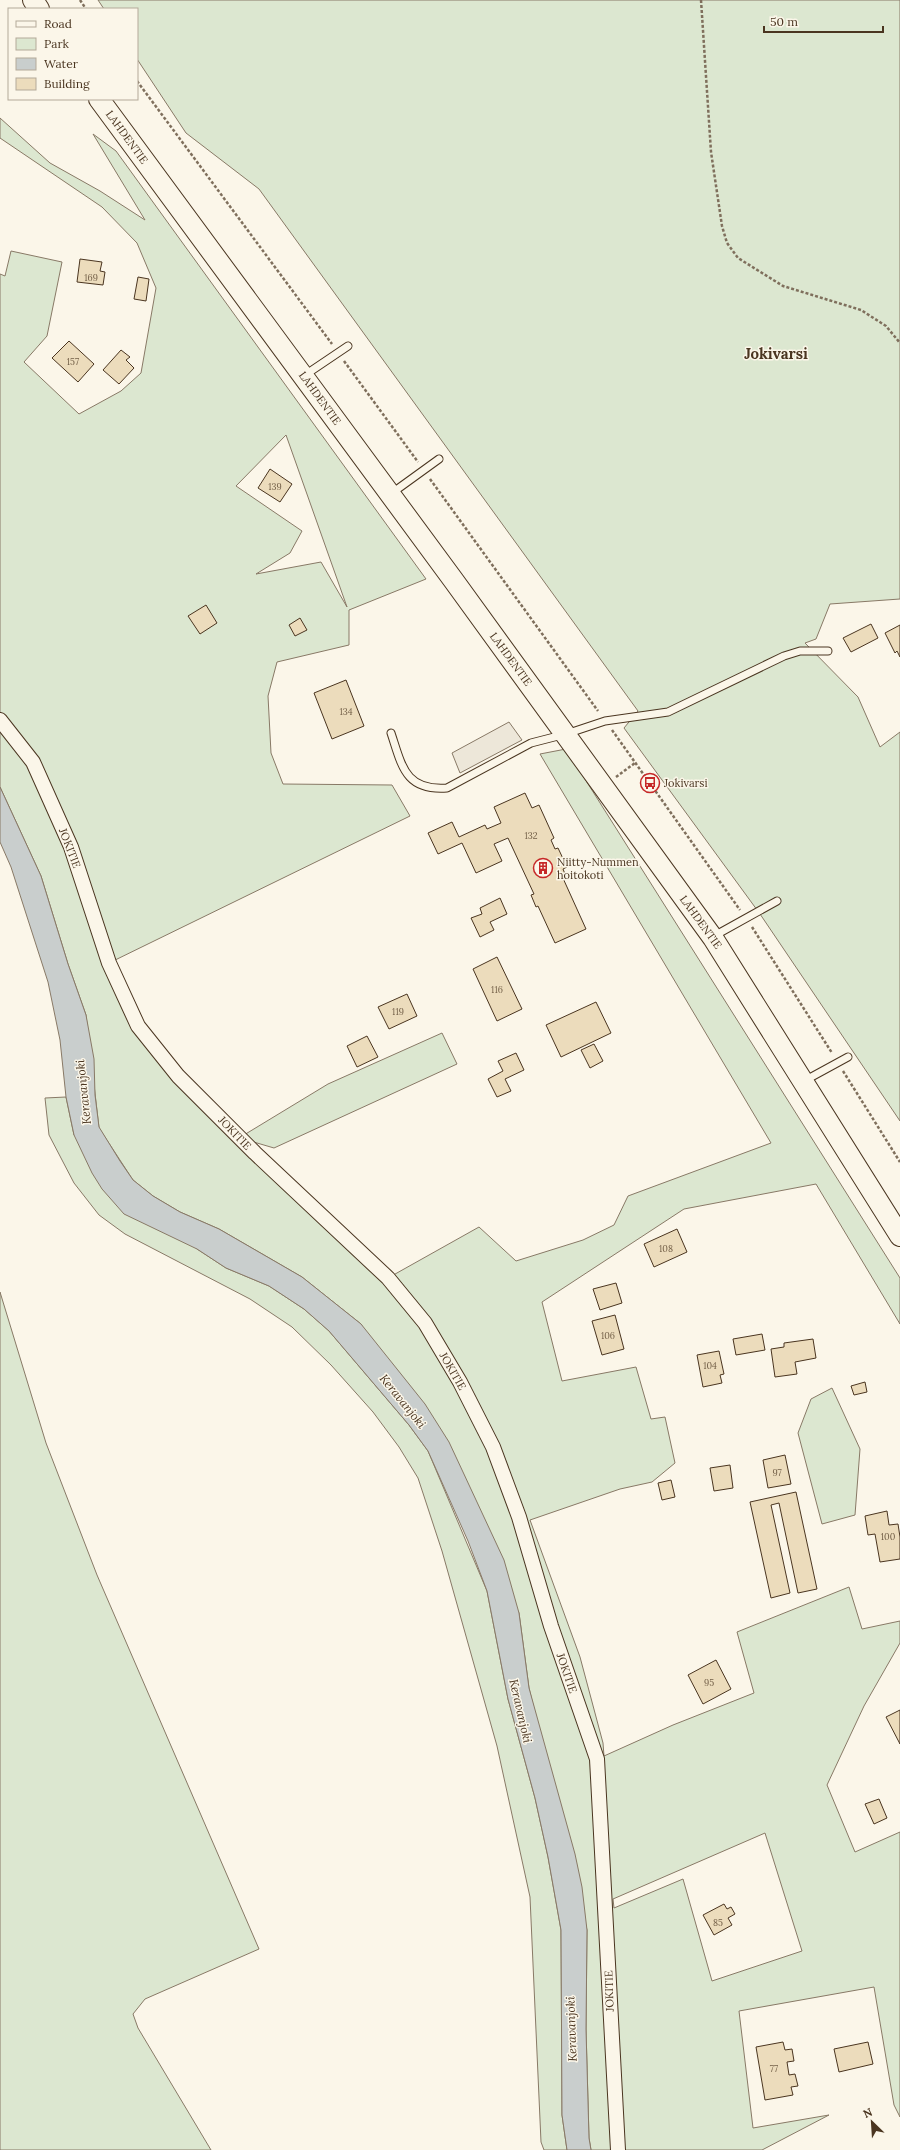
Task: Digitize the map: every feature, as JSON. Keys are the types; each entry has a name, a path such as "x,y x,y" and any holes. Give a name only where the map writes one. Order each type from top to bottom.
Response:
{"main road":[{"name":"LAHDENTIE","path":"100,100 566,734 712,938 804,1081 900,1236"}],"street":[{"name":"JOKITIE","path":"0,720 33,762 71,847 109,963 138,1026 178,1076 255,1153 388,1278 425,1323 460,1382 493,1447 519,1517 551,1626 596,1759 618,2150"}],"lane":[{"path":"303,376 348,346"},
{"path":"390,494 439,459"},
{"path":"391,733 403,770 414,783 432,789 446,788 531,743 566,734 605,721 668,712 784,656 800,652 828,651"},
{"path":"712,938 776,901"},
{"path":"804,1081 848,1057"}],"path":[{"path":"701,0 711,152 722,226 727,243 738,258 783,286 861,310 886,326 900,343"},
{"path":"138,82 424,469 746,918 900,1162"},
{"path":"603,786 635,763"}],"green space":[{"path":"98,0 900,0 900,599 830,604 816,639 805,643 858,697 880,747 900,732 900,1121 760,914 624,728 638,711 259,189 186,133 138,61 138,8 103,8"},
{"path":"0,118 50,163 100,191 145,220 93,134 116,151 426,579 349,610 349,645 277,662 268,696 271,753 283,784 392,785 410,816 109,963 138,1026 239,1138 328,1084 442,1033 457,1064 274,1148 240,1138 388,1278 479,1227 516,1261 583,1240 614,1225 628,1196 771,1143 540,754 566,749 900,1278 900,1324 816,1184 684,1209 542,1302 562,1381 636,1367 651,1419 665,1417 675,1463 652,1482 620,1489 530,1520 580,1657 603,1743 604,1756 673,1725 754,1693 737,1632 849,1587 862,1629 900,1621 900,1643 864,1706 827,1785 855,1852 900,1832 900,2117 894,2105 874,1987 739,2011 753,2128 829,2115 762,2150 591,2150 589,2138 586,2029 587,1930 529,1688 519,1613 361,1324 302,1277 219,1229 180,1212 153,1196 133,1180 99,1128 86,1015 68,964 41,876 0,787 0,274 5,276 11,251 62,262 47,336 24,362 79,414 121,391 141,373 156,288 137,243 102,207 0,138","holes":["286,435 347,607 321,562 256,574 290,553 302,531 236,486","765,1833 802,1951 712,1981 683,1879 614,1908 613,1899"]},
{"path":"66,1097 74,1135 197,1249 226,1268 269,1286 304,1309 329,1331 409,1425 428,1451 487,1591 508,1699 535,1798 548,1857 561,1930 562,2115 567,2150 544,2150 541,2142 530,1897 497,1746 442,1551 418,1478 399,1447 373,1412 331,1365 292,1327 250,1299 125,1234 99,1215 74,1183 49,1135 45,1098"},
{"path":"0,1292 46,1443 97,1575 259,1949 145,1999 133,2014 138,2028 211,2150 0,2150"},
{"path":"832,1388 860,1449 855,1515 822,1524 798,1433 811,1399"}],"shaded area":[{"path":"509,722 522,740 460,773 452,753"}],"water":[{"name":"Keravanjoki","path":"0,787 41,876 68,964 86,1015 94,1059 95,1095 99,1127 120,1161 133,1180 153,1196 180,1212 219,1229 302,1277 361,1324 425,1404 449,1442 504,1560 519,1613 529,1688 575,1854 582,1887 587,1930 586,2029 589,2138 591,2150 567,2150 562,2115 561,1930 548,1857 535,1798 508,1699 487,1591 468,1541 428,1451 409,1425 329,1331 304,1309 269,1286 226,1268 197,1249 124,1214 102,1189 92,1173 74,1135 66,1097 60,1040 48,982 11,867 0,842"}],"building":[{"path":"80,259 102,262 100,271 105,272 103,285 77,282"},
{"path":"138,277 149,279 146,301 134,299"},
{"path":"69,341 94,364 78,382 52,358"},
{"path":"121,350 130,357 126,360 134,368 119,384 103,370"},
{"path":"270,469 292,484 280,502 258,488"},
{"path":"206,605 217,623 200,634 188,616"},
{"path":"300,618 307,630 295,636 289,625"},
{"path":"871,624 878,638 851,652 843,638"},
{"path":"900,625 900,657 897,651 895,653 885,633"},
{"path":"346,680 364,726 332,739 314,693"},
{"name":"Niitty-Nummen hoitokoti","path":"525,793 532,808 539,805 554,838 551,840 555,849 558,848 567,867 563,869 565,874 562,876 586,929 555,943 538,906 536,907 531,895 534,894 508,838 494,844 502,861 476,873 462,843 438,854 428,833 452,822 459,837 485,825 487,829 501,823 494,807"},
{"path":"500,898 507,914 490,922 494,930 480,937 471,918 482,914 480,908"},
{"path":"497,957 522,1009 497,1021 473,969"},
{"path":"407,994 417,1016 389,1029 378,1007"},
{"path":"596,1002 611,1033 561,1057 546,1025"},
{"path":"367,1036 378,1057 357,1067 347,1046"},
{"path":"594,1044 603,1061 590,1068 581,1050"},
{"path":"516,1053 524,1070 505,1079 511,1091 497,1097 488,1079 503,1071 498,1061"},
{"path":"677,1229 687,1252 654,1267 644,1244"},
{"path":"616,1283 622,1303 600,1310 593,1289"},
{"path":"615,1315 624,1349 602,1355 592,1321"},
{"path":"762,1334 765,1350 736,1355 733,1339"},
{"path":"813,1339 816,1358 795,1362 797,1374 775,1377 771,1349 784,1347 784,1343"},
{"path":"719,1351 724,1374 720,1375 722,1383 703,1387 697,1355"},
{"path":"865,1382 867,1392 854,1395 851,1386"},
{"path":"785,1455 791,1484 768,1488 763,1460"},
{"path":"730,1465 733,1488 714,1491 710,1468"},
{"path":"671,1480 675,1497 662,1500 658,1483"},
{"path":"796,1492 817,1589 798,1593 779,1503 771,1505 790,1593 771,1598 750,1502"},
{"path":"887,1511 889,1525 898,1524 900,1537 900,1559 880,1562 875,1534 868,1535 865,1516"},
{"path":"716,1660 731,1689 703,1704 688,1675"},
{"path":"900,1710 900,1744 886,1717"},
{"path":"879,1799 887,1818 874,1824 865,1804"},
{"path":"724,1904 727,1909 731,1907 735,1914 728,1918 732,1925 714,1935 703,1915"},
{"path":"783,2042 785,2050 792,2049 794,2061 787,2062 789,2075 795,2074 798,2086 791,2087 793,2095 765,2100 756,2047"},
{"path":"868,2042 873,2064 839,2072 834,2049"}],"place":[{"name":"Jokivarsi","path":"650,783"},
{"name":"Niitty-Nummen hoitokoti","path":"543,868"}],"district":[{"name":"Jokivarsi","path":"776,353"}]}
